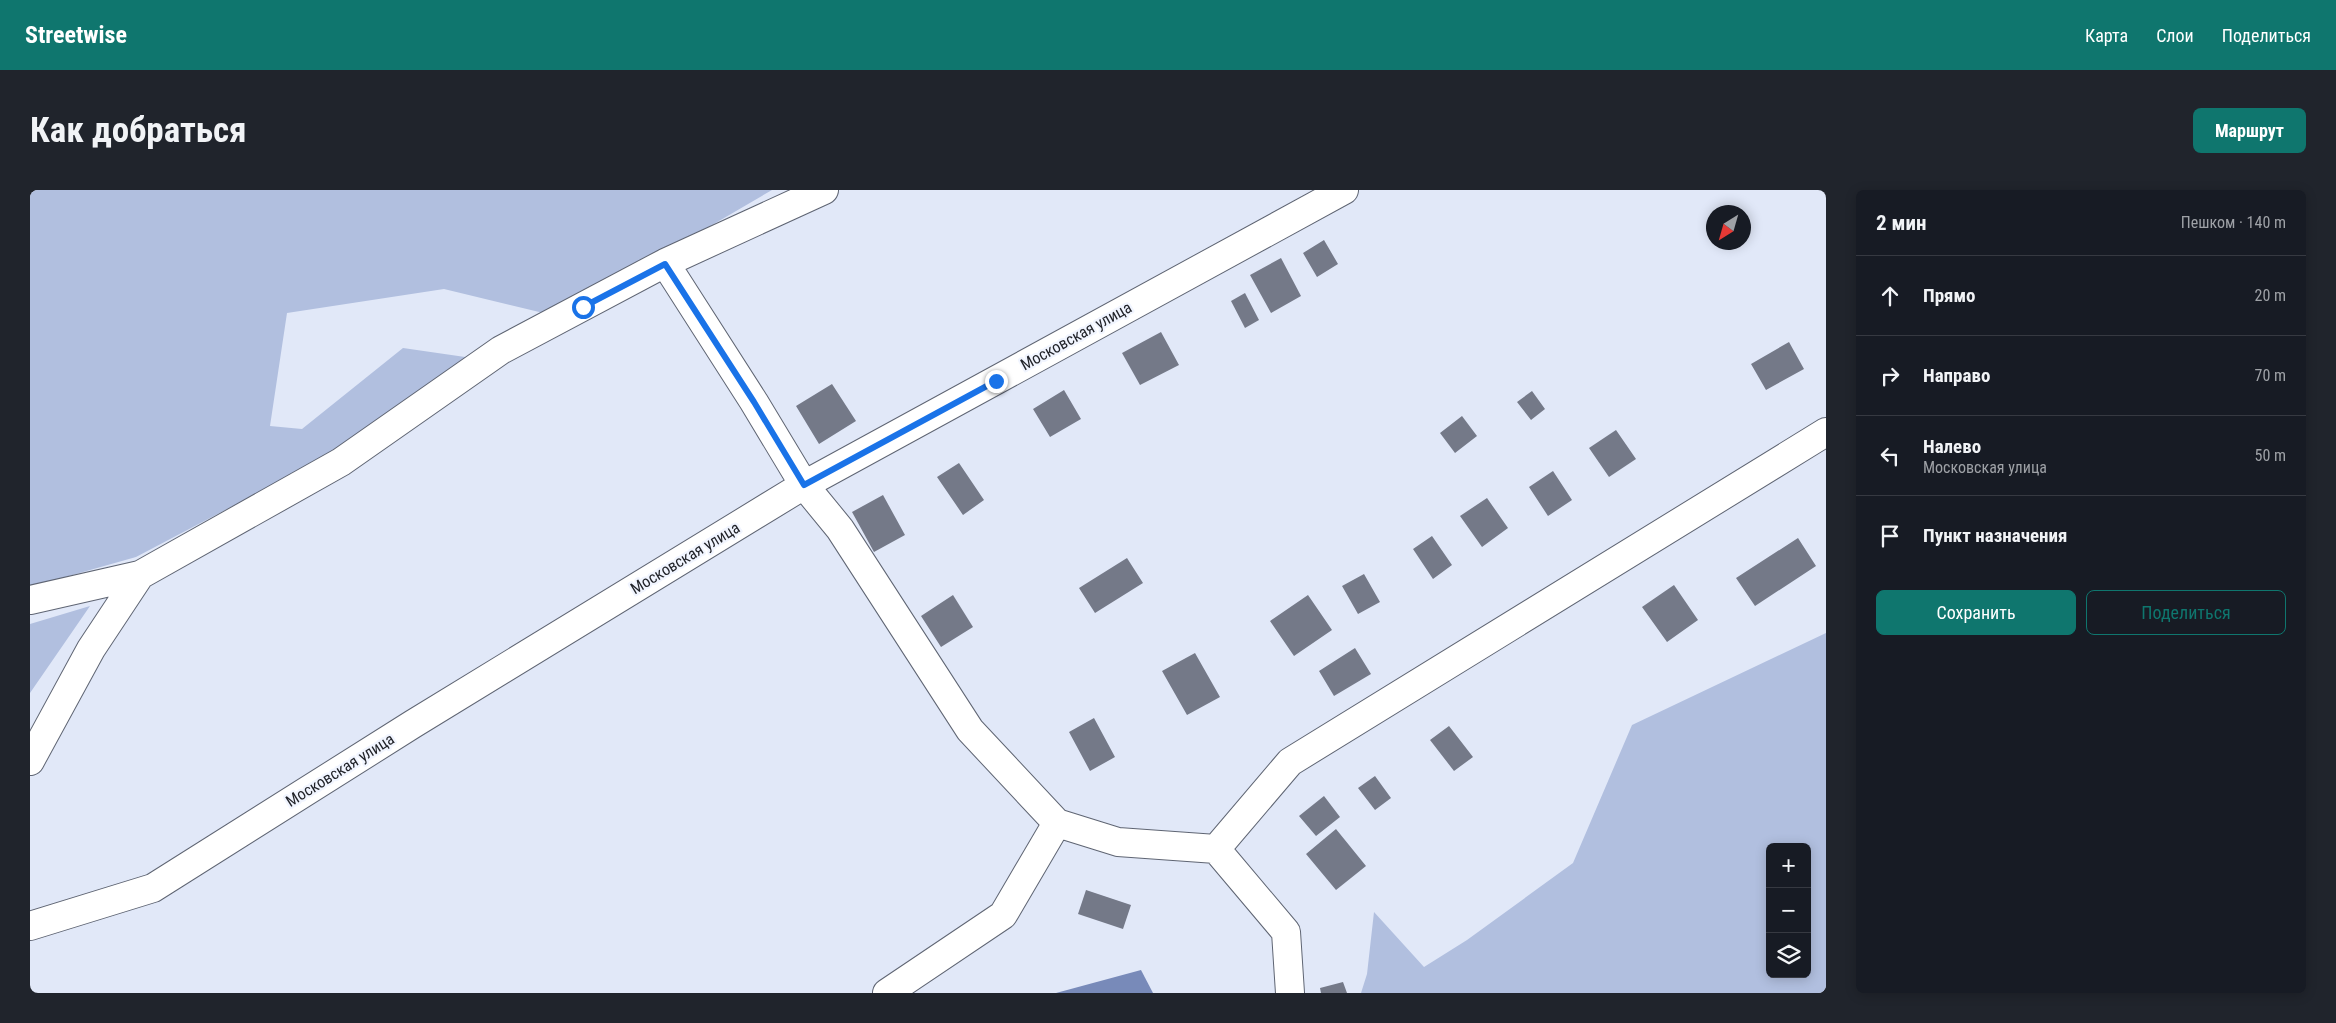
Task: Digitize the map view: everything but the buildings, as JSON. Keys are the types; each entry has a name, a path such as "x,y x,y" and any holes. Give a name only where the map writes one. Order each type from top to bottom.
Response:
{"street":[{"path":"30,600 140,575 341,462 500,350 665,264 824,190"},
{"name":"Московская улица","path":"30,926 153,888 412,724 804,485 1344,190"},
{"path":"665,264 754,402 804,485 840,530 970,730 1057,823 1118,842 1216,849 1286,932 1290,993"},
{"path":"1216,849 1290,762 1826,432"},
{"path":"30,761 91,649 140,575"},
{"path":"887,993 1003,915 1057,823"}],"shaded area":[{"path":"30,190 772,190 556,316 444,289 287,313 270,426 302,429 403,348 472,358 436,399 136,557 30,587"},
{"path":"90,606 30,693 30,624"},
{"path":"1826,633 1826,993 1361,993 1367,974 1374,912 1424,967 1467,940 1573,863 1632,725"},
{"path":"1141,970 1153,993 1056,993"}],"route":[{"path":"583,307 665,264 754,402 804,485 996,381"}]}
